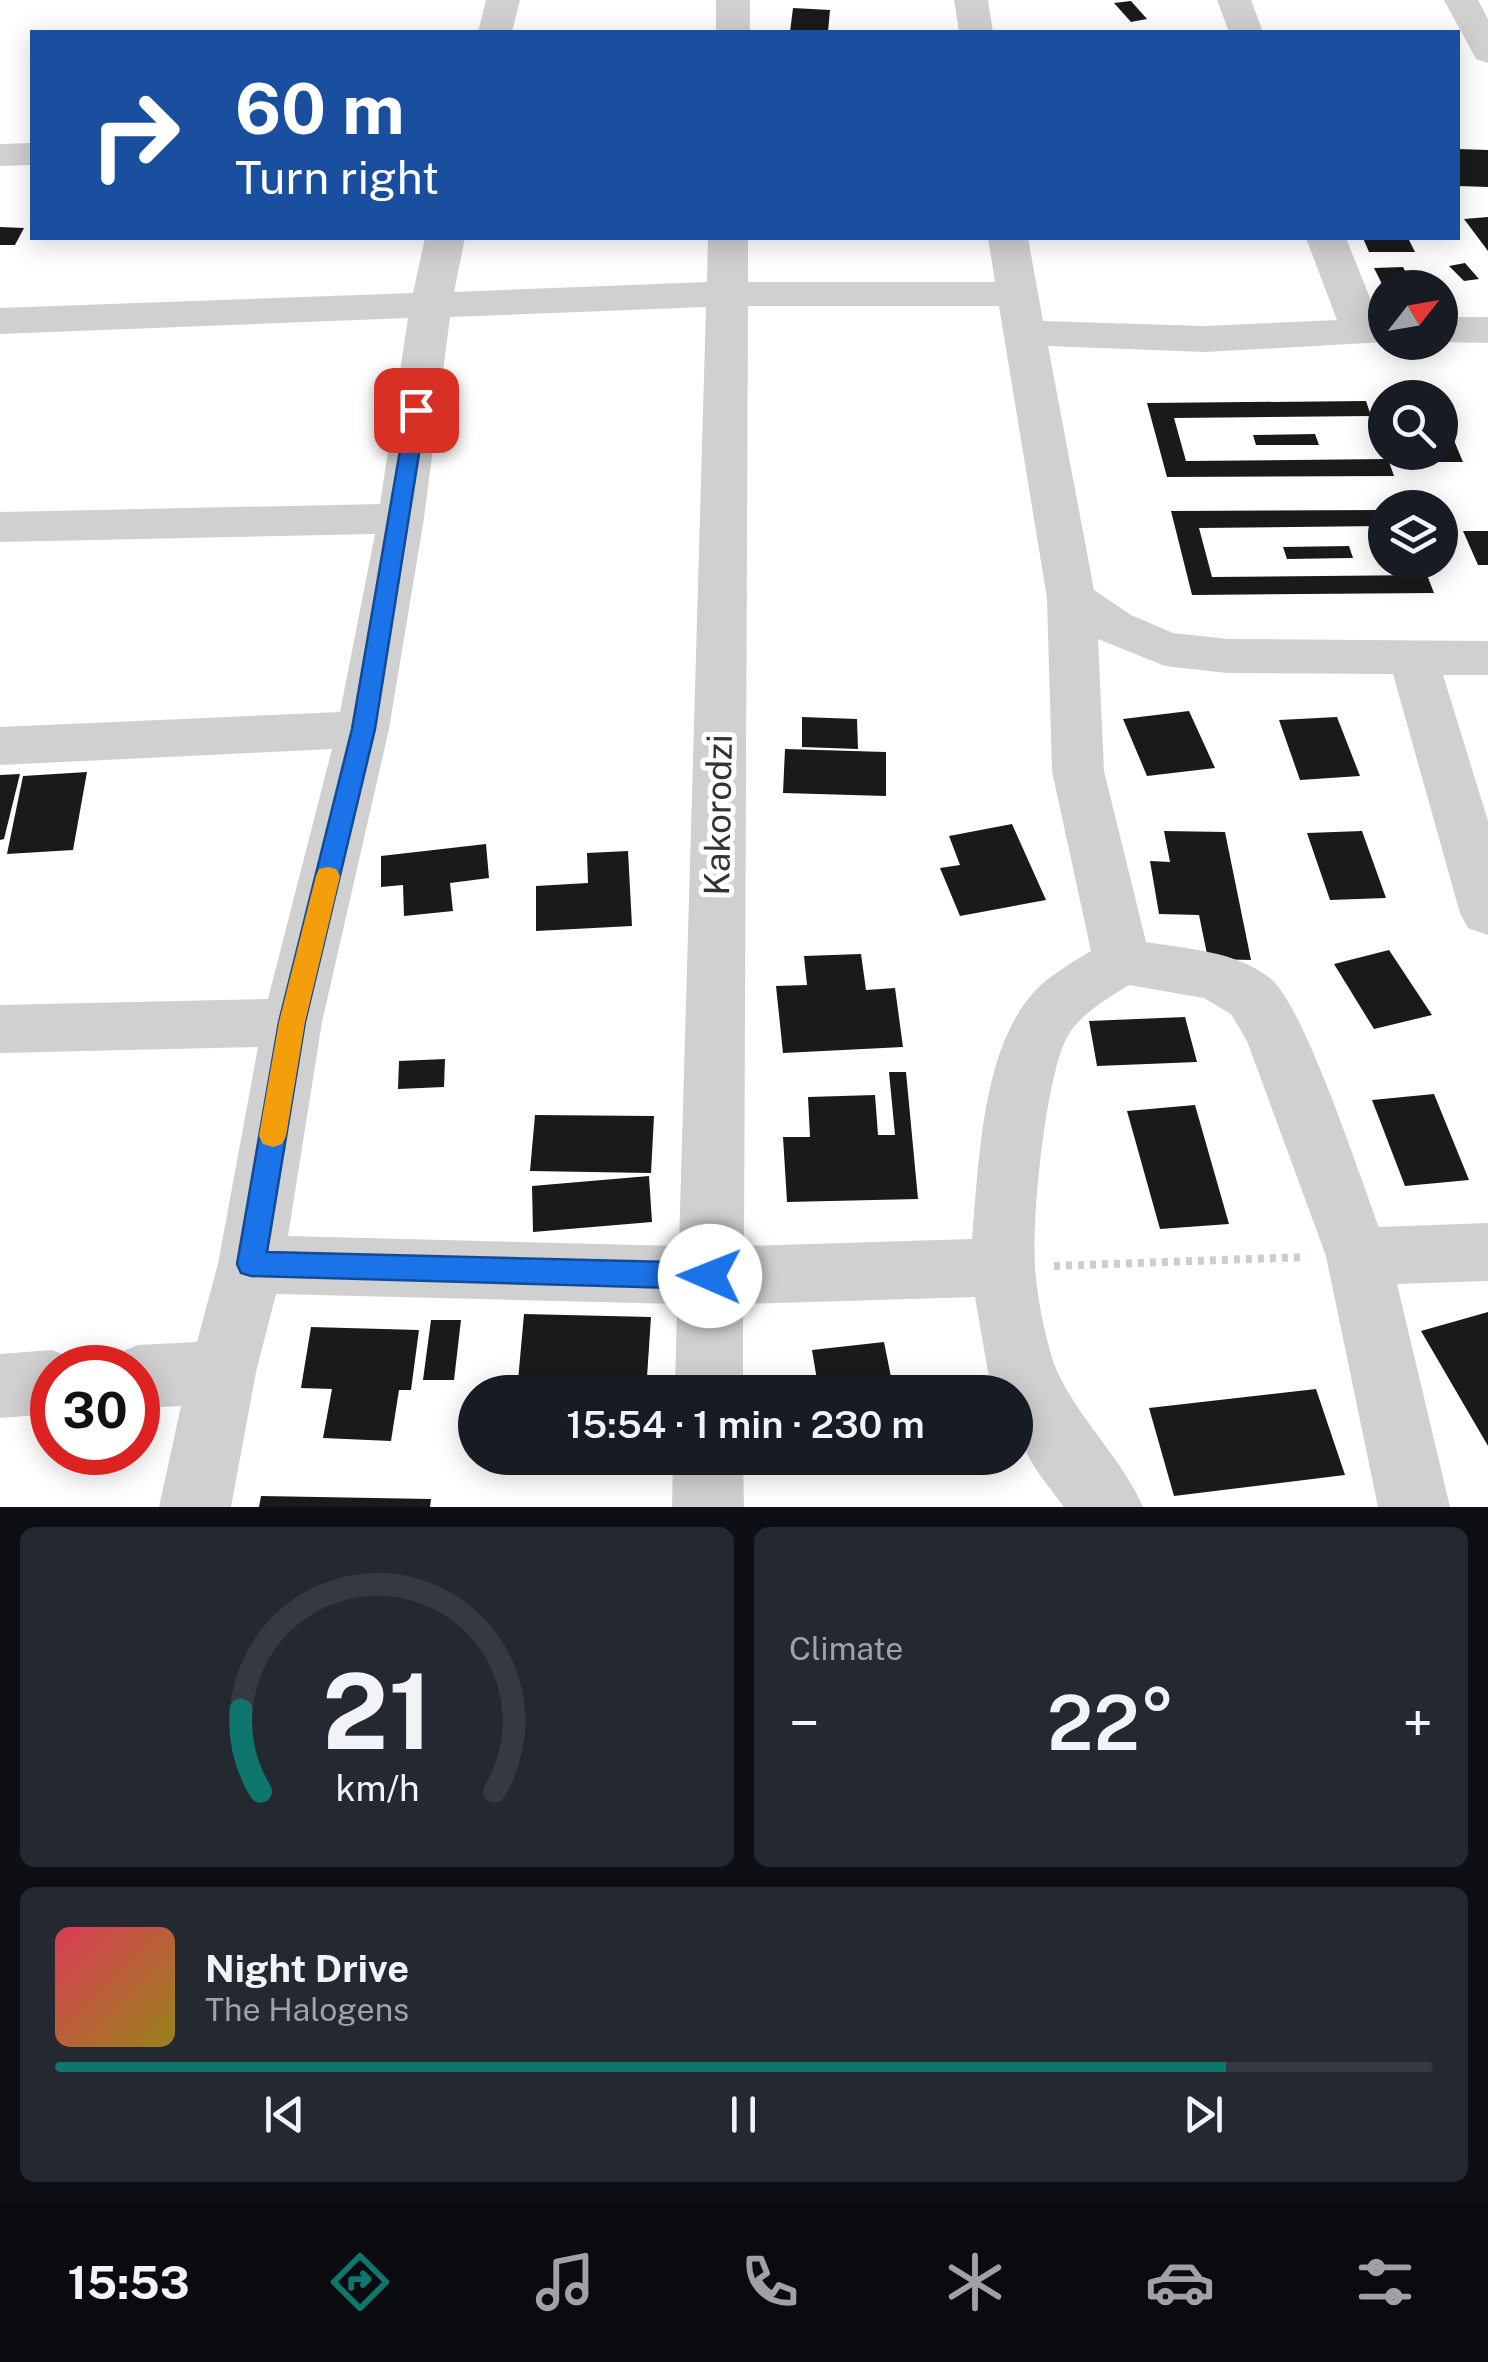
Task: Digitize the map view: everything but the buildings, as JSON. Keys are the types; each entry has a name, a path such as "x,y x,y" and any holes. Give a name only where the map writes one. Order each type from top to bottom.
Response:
{"street":[{"path":"496,30 503,0"},
{"path":"732,30 733,0"},
{"path":"971,0 976,30"},
{"path":"1234,0 1245,30"},
{"path":"1461,0 1488,52"},
{"path":"0,155 30,154"},
{"path":"196,1507 222,1372 251,1264 292,1022 364,729 402,518 431,303 445,240"},
{"name":"Kakorodzi","path":"709,1375 728,240"},
{"path":"1008,240 1071,598 1078,771 1122,960"},
{"path":"1327,240 1368,318"},
{"path":"0,321 727,294 1020,313 1205,338 1368,330"},
{"path":"1458,330 1488,330"},
{"path":"0,528 402,518"},
{"path":"1071,598 1114,627 1166,650 1227,656 1488,658"},
{"path":"1413,658 1488,913"},
{"path":"0,746 364,729"},
{"path":"1107,1507 1055,1438 1022,1372 1002,1267 1021,1087 1031,1049 1048,1015 1122,960 1216,976 1252,998 1275,1034 1358,1256 1414,1507"},
{"path":"0,1029 292,1022"},
{"path":"1358,1256 1488,1252"},
{"path":"251,1264 710,1276 1002,1267"},
{"path":"160,1376 222,1372"},
{"path":"0,1386 30,1384"},
{"path":"708,1475 708,1507"}],"path":[{"path":"1002,1267 1358,1256"}],"slow traffic":[{"path":"273,1136 292,1022 328,876"}],"route":[{"path":"416,410 402,518 364,729 292,1022 251,1264 710,1276"}]}
